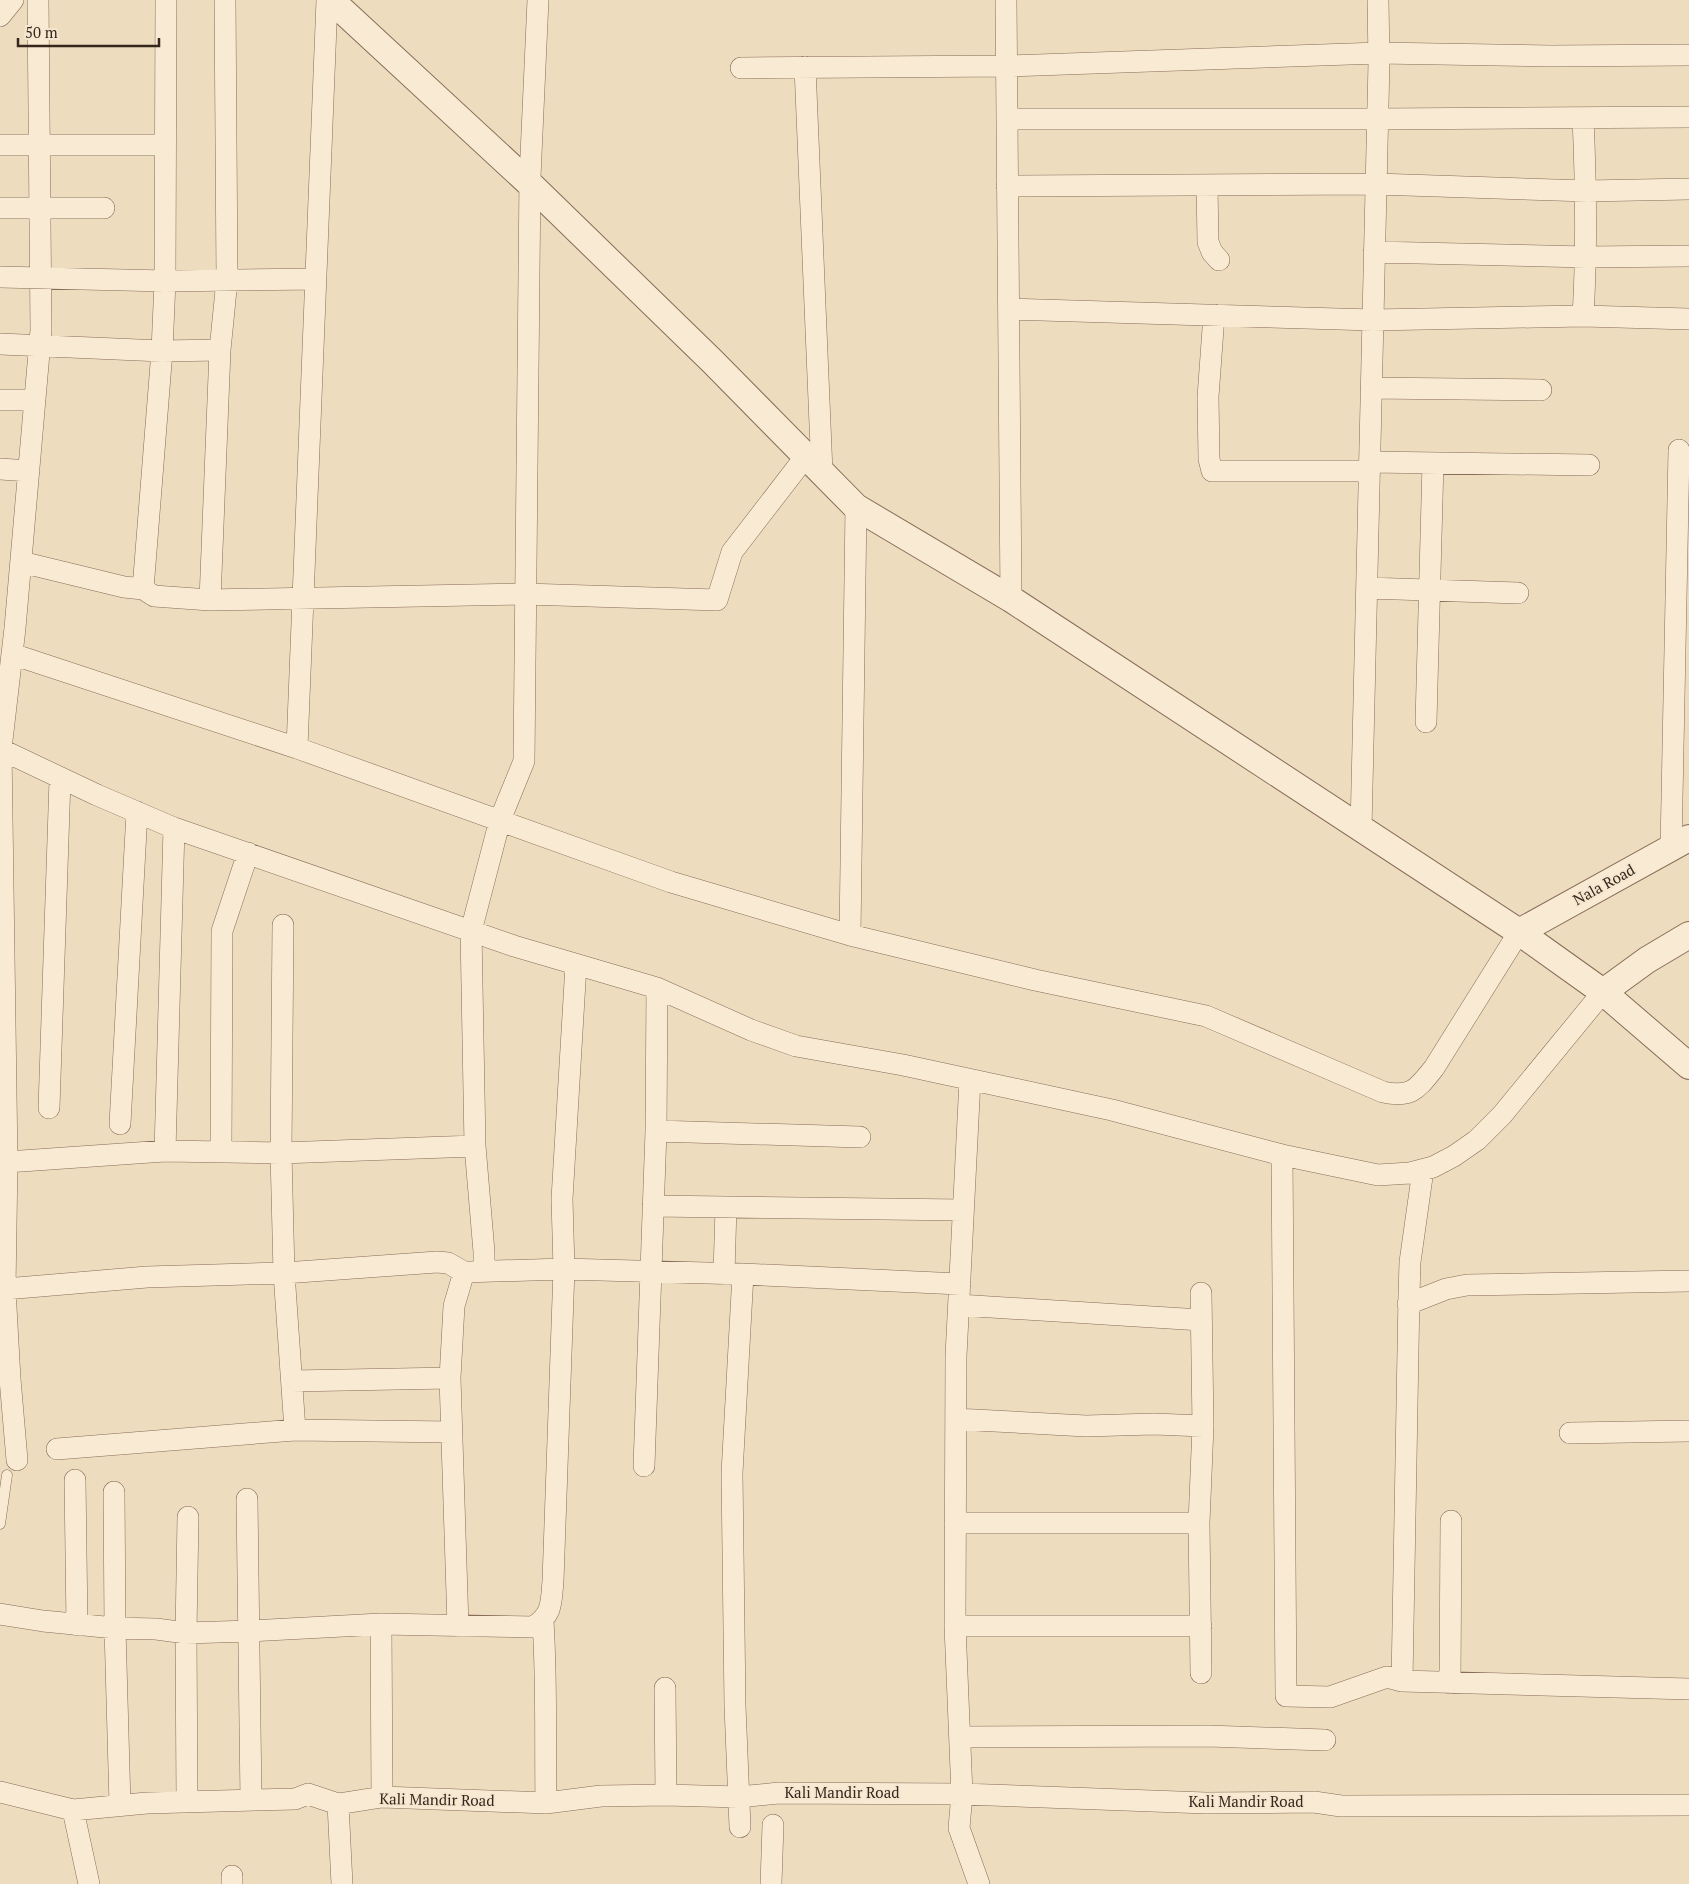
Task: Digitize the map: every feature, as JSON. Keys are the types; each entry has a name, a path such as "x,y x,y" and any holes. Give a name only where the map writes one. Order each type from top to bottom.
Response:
{"street":[{"path":"0,16 13,0"},
{"path":"12,1467 5,1289 0,749 21,562 39,347 38,0"},
{"path":"144,589 162,351 165,281 166,0"},
{"path":"210,600 220,350 227,280 225,0"},
{"path":"329,0 530,184 712,361 856,507 1011,599 1526,938 1598,989 1689,1066"},
{"path":"297,748 329,0"},
{"path":"458,1626 450,1378 454,1306 484,1252 475,1146 471,931 500,820 524,761 530,184 538,0"},
{"path":"1006,0 1011,599"},
{"path":"1361,829 1379,53 1378,0"},
{"path":"741,68 1006,66 1379,53 1551,56 1689,55"},
{"path":"21,562 124,587 144,589 154,596 210,600 525,594 717,600 732,552 814,464 805,67"},
{"path":"1007,119 1377,120 1689,117"},
{"path":"1583,118 1586,191 1586,257 1583,316"},
{"path":"0,145 165,145"},
{"path":"1007,186 1376,184 1586,191 1689,189"},
{"path":"1208,185 1208,242 1212,252 1219,260"},
{"path":"0,208 104,208"},
{"path":"1374,252 1586,257 1689,256"},
{"path":"0,277 165,281 316,279"},
{"path":"1009,309 1373,320 1583,316 1689,319"},
{"path":"1214,315 1208,397 1209,459 1212,471 1368,471 1370,462"},
{"path":"0,344 162,351 220,350"},
{"path":"1372,388 1541,390"},
{"path":"0,400 35,400"},
{"path":"1679,450 1680,843"},
{"path":"1370,462 1589,465"},
{"path":"1426,722 1433,463"},
{"path":"0,469 29,471"},
{"path":"850,935 856,507"},
{"path":"1367,588 1518,593"},
{"path":"12,654 297,748 671,882 850,935 1044,982 1206,1016 1383,1092 1397,1095 1411,1093 1434,1068 1526,938"},
{"path":"0,749 60,779 174,828 471,931 576,965 657,988 751,1030 796,1046 903,1065 1112,1110 1282,1154 1378,1175 1410,1174 1423,1170 1454,1156 1477,1140 1502,1116 1598,989 1689,935"},
{"path":"49,1108 60,779"},
{"path":"120,1124 137,812"},
{"path":"165,1152 174,828"},
{"name":"Nala Road","path":"1526,938 1680,843"},
{"path":"221,1152 222,931 248,853"},
{"path":"283,925 281,1153 284,1273 295,1430"},
{"path":"0,1614 77,1625 156,1629 186,1633 250,1632 381,1624 533,1627 543,1621 551,1607 553,1581 564,1269 562,1199 576,965"},
{"path":"644,1466 656,1131 657,988"},
{"path":"970,1080 959,1294 955,1626 962,1794 959,1828 979,1884"},
{"path":"656,1131 860,1137"},
{"path":"5,1150 281,1153 475,1146"},
{"path":"1282,1154 1286,1696 1330,1697 1387,1677 1402,1681 1450,1683 1689,1689"},
{"path":"1402,1681 1408,1304 1410,1262 1423,1170"},
{"path":"653,1206 964,1210"},
{"path":"726,1207 733,1274 732,1473 735,1706 740,1826"},
{"path":"5,1289 147,1277 284,1273 438,1262 448,1263 474,1272 564,1269 733,1274 959,1294 1201,1320"},
{"path":"1408,1304 1446,1289 1467,1285 1689,1281"},
{"path":"1201,1293 1203,1426 1199,1523 1201,1673"},
{"path":"292,1381 450,1378"},
{"path":"956,1419 1086,1426 1154,1424 1203,1426"},
{"path":"57,1449 295,1430 451,1432"},
{"path":"1570,1433 1689,1431"},
{"path":"75,1480 77,1625"},
{"path":"114,1492 115,1628 120,1805"},
{"path":"247,1499 251,1800"},
{"path":"187,1802 186,1633 188,1517"},
{"path":"1450,1521 1450,1683"},
{"path":"955,1523 1199,1523"},
{"path":"543,1621 546,1670 546,1803"},
{"path":"381,1624 382,1797"},
{"path":"955,1626 1201,1626"},
{"path":"665,1688 666,1794"},
{"path":"960,1737 1208,1736 1325,1740"},
{"name":"Kali Mandir Road","path":"0,1792 73,1810 120,1805 295,1799 308,1794 338,1804 382,1797 546,1803 601,1796 666,1794 739,1797 779,1793 962,1794 1206,1803 1314,1802 1341,1806 1689,1805"},
{"path":"338,1804 342,1884"},
{"path":"73,1810 89,1884"},
{"path":"772,1884 773,1825"}],"lane":[{"path":"0,1524 12,1467"}]}
